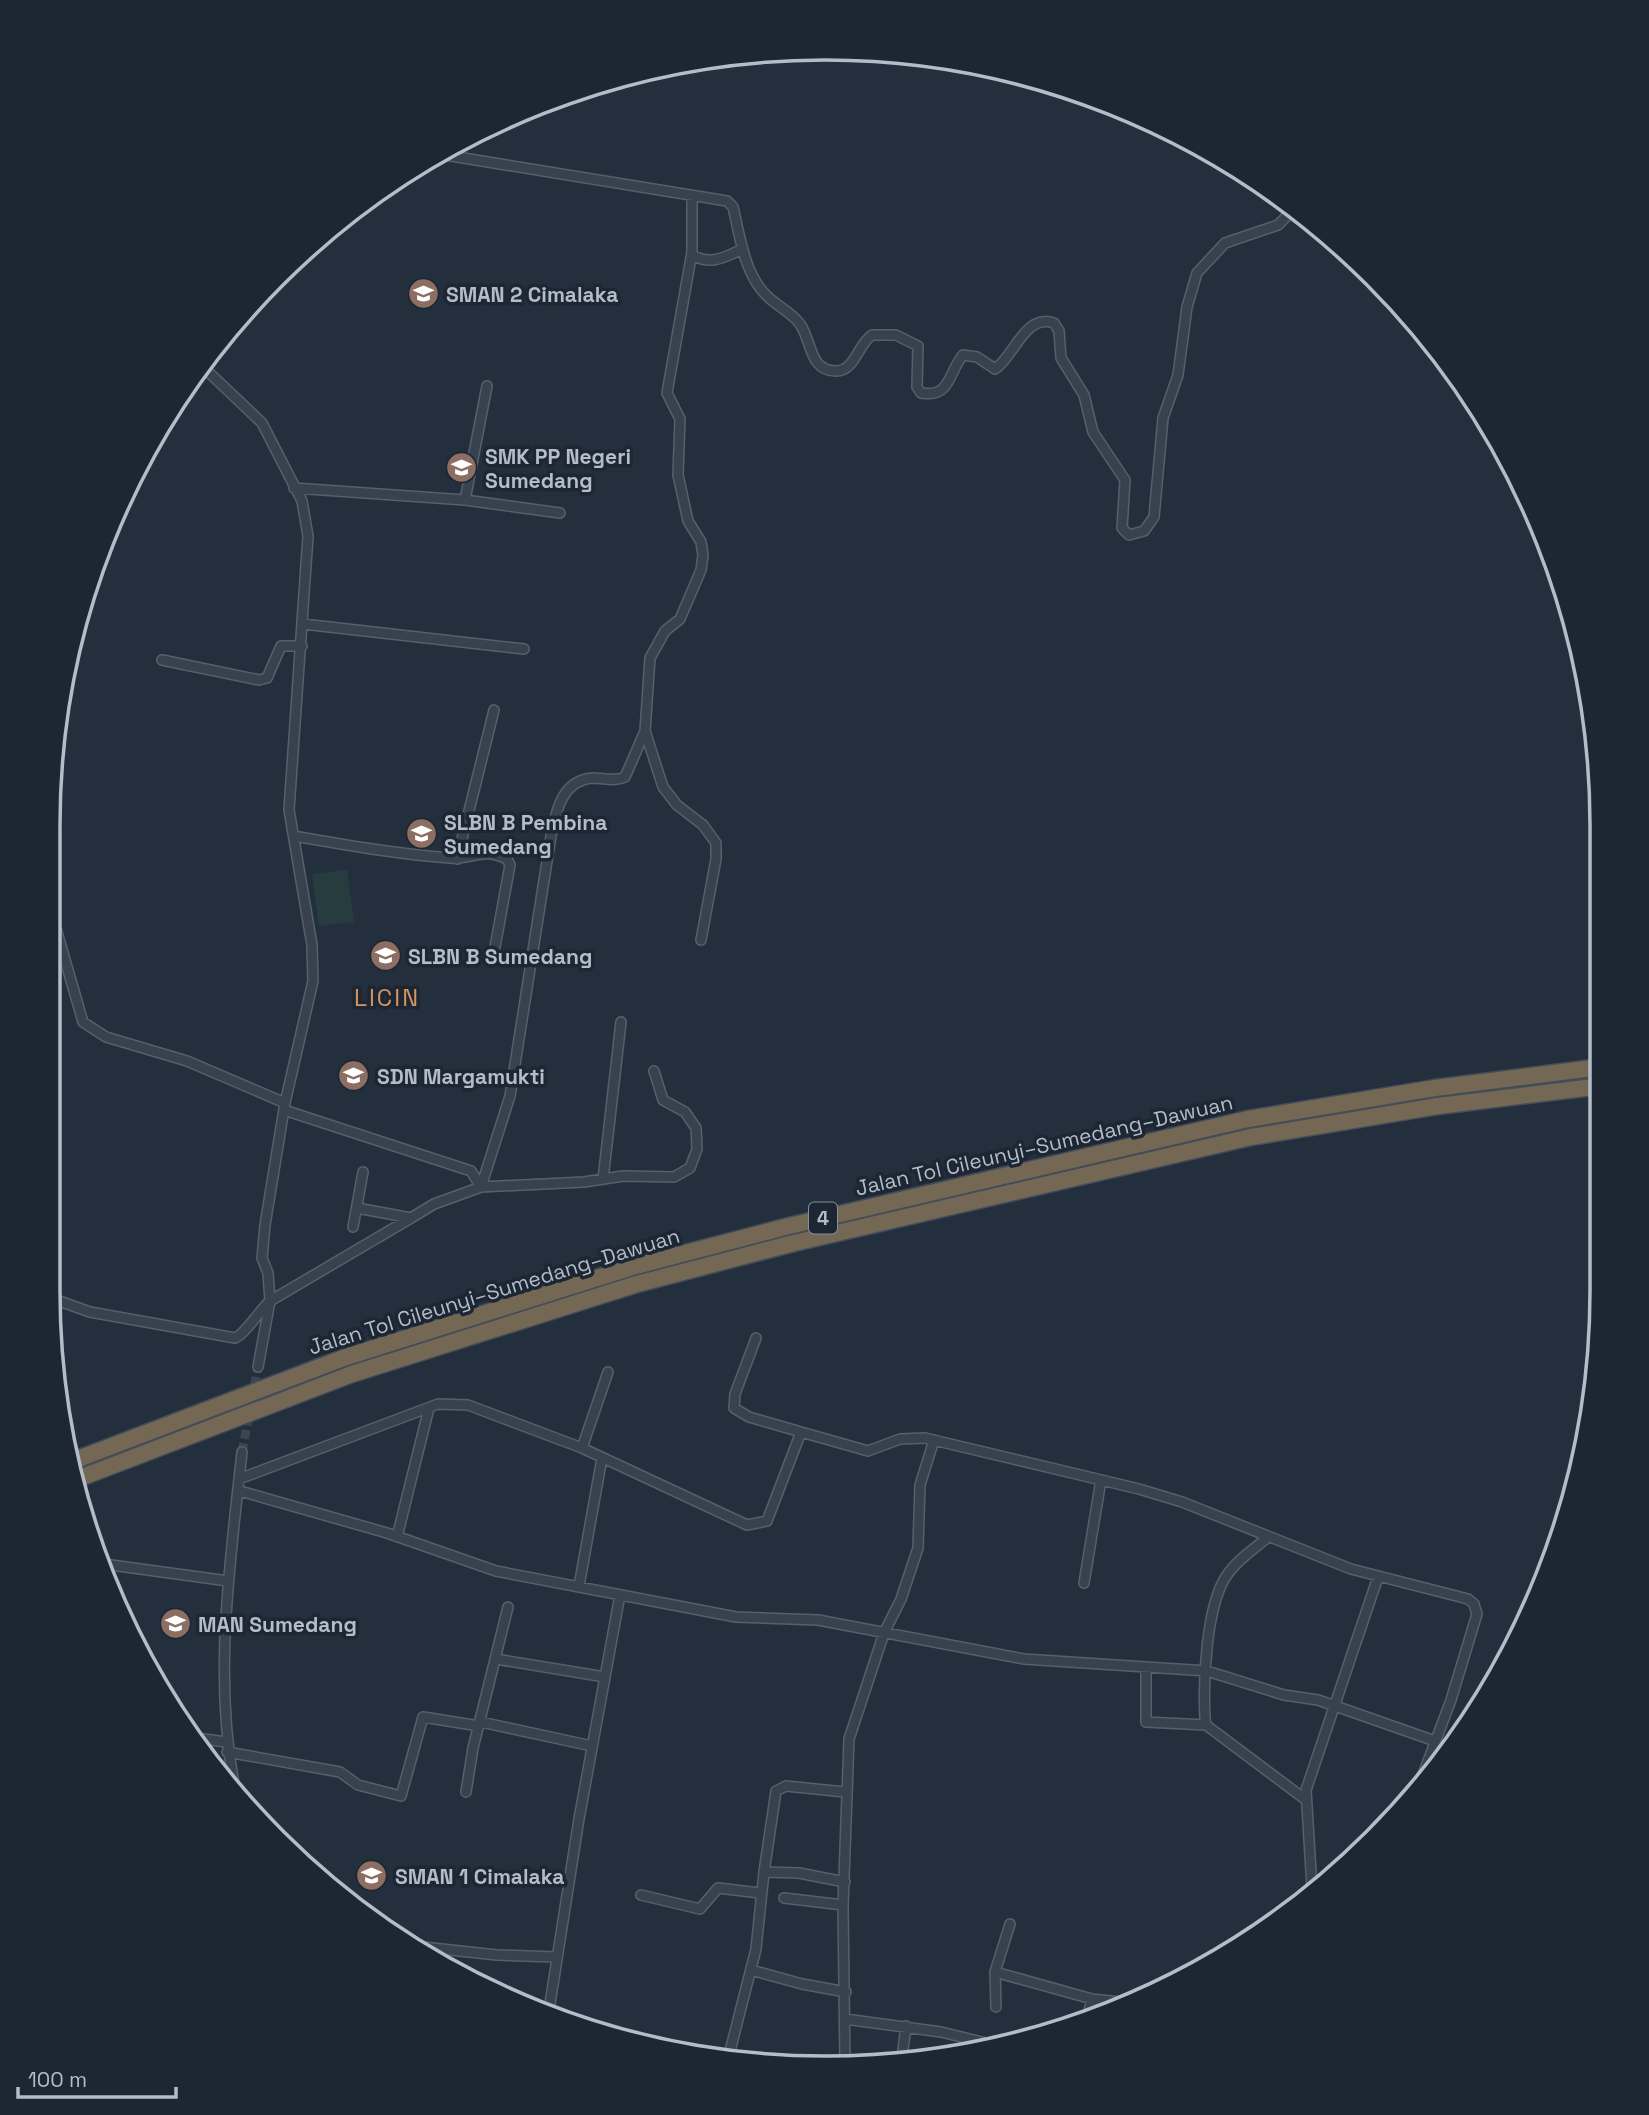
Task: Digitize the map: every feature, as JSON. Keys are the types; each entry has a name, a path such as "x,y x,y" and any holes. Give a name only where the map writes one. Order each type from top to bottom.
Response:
{"highway":[{"name":"Jalan Tol Cileunyi–Sumedang–Dawuan","path":"79,1459 359,1353 632,1267 789,1226 1248,1119 1435,1088 1590,1068"},
{"name":"Jalan Tol Cileunyi–Sumedang–Dawuan","path":"83,1477 377,1366 638,1284 781,1247 1251,1137 1438,1106 1590,1087"}],"street":[{"path":"453,156 730,202 743,249 758,285 799,321 818,365 828,370 845,370 862,344 872,335 896,335 918,346 917,387 921,393 936,394 944,390 963,355 970,354 989,367 998,368 1033,325 1043,320 1054,323 1059,331 1061,359 1084,395 1093,432 1125,480 1122,528 1125,534 1132,535 1149,526 1157,505 1163,418 1178,375 1187,307 1197,273 1225,243 1278,225 1287,216"},
{"path":"481,1187 510,1096 551,836 560,802 572,786 581,780 625,777 645,731 650,657 665,631 681,619 702,563 701,542 688,521 678,475 681,419 667,393 692,255 692,196"},
{"path":"692,255 708,262 743,249"},
{"path":"208,372 262,424 304,510 308,536 289,810 312,945 313,981 284,1107 262,1255 268,1273 270,1301 258,1367"},
{"path":"465,500 488,386"},
{"path":"294,488 465,500 560,513"},
{"path":"303,624 524,649"},
{"path":"162,660 259,680 267,678 281,646 302,646"},
{"path":"457,859 494,710"},
{"path":"645,731 663,787 677,805 703,825 716,843 716,859 701,940"},
{"path":"294,836 408,855 457,859 483,852 500,856 510,862 493,958"},
{"path":"60,942 83,1022 106,1037 187,1061 284,1107 471,1171 481,1187"},
{"path":"603,1179 621,1022"},
{"path":"60,1302 90,1312 235,1338 242,1335 255,1315 270,1301 434,1203 481,1187 674,1177 690,1168 697,1149 696,1128 685,1112 663,1100 654,1071"},
{"path":"353,1227 363,1172"},
{"path":"357,1208 411,1218"},
{"path":"756,1338 735,1394 734,1408 749,1418 868,1451 900,1439 934,1440 1101,1480 1182,1502 1267,1538 1378,1577 1468,1599 1476,1607 1477,1614 1451,1700 1427,1761"},
{"path":"582,1448 608,1372"},
{"path":"239,1479 429,1408 453,1403 468,1405 582,1448 684,1499 753,1526 767,1521 802,1432"},
{"path":"397,1537 429,1408"},
{"path":"845,2055 843,1905 846,1758 852,1722 884,1633 901,1600 918,1548 919,1485 934,1440"},
{"path":"233,1775 227,1747 225,1663 228,1581 240,1491 242,1452"},
{"path":"579,1586 602,1458"},
{"path":"1084,1583 1101,1480"},
{"path":"240,1491 397,1537 496,1571 736,1617 818,1620 1024,1659 1207,1671 1336,1707 1434,1741"},
{"path":"1206,1725 1207,1671 1219,1588 1234,1567 1267,1538"},
{"path":"111,1565 228,1581"},
{"path":"1311,1880 1306,1800 1314,1763 1336,1707 1378,1577"},
{"path":"550,2004 620,1595"},
{"path":"466,1792 508,1607"},
{"path":"496,1659 605,1677"},
{"path":"1146,1668 1146,1722 1206,1725 1306,1800"},
{"path":"207,1741 340,1772 358,1785 401,1796 423,1717 480,1724 592,1746"},
{"path":"730,2050 751,1970 776,1791 786,1786 845,1792"},
{"path":"764,1872 799,1873 845,1882"},
{"path":"640,1895 700,1909 718,1888 760,1893"},
{"path":"785,1898 843,1905"},
{"path":"996,2007 995,1972 1010,1924"},
{"path":"434,1948 497,1955 556,1957"},
{"path":"751,1970 802,1984 846,1992"},
{"path":"995,1972 1092,1999 1107,2001"},
{"path":"1090,2007 1092,1999"},
{"path":"845,2019 906,2026 977,2040"},
{"path":"903,2051 906,2026"}],"green space":[{"path":"347,870 354,922 319,926 312,874"}],"tunnel":[{"path":"242,1452 258,1367"}],"place":[{"name":"SMAN 2 Cimalaka","path":"423,294"},
{"name":"SMK PP Negeri Sumedang","path":"462,468"},
{"name":"SLBN B Pembina Sumedang","path":"421,834"},
{"name":"SLBN B Sumedang","path":"385,956"},
{"name":"SDN Margamukti","path":"354,1076"},
{"name":"MAN Sumedang","path":"175,1624"},
{"name":"SMAN 1 Cimalaka","path":"372,1876"}],"district":[{"name":"LICIN","path":"387,997"}]}
